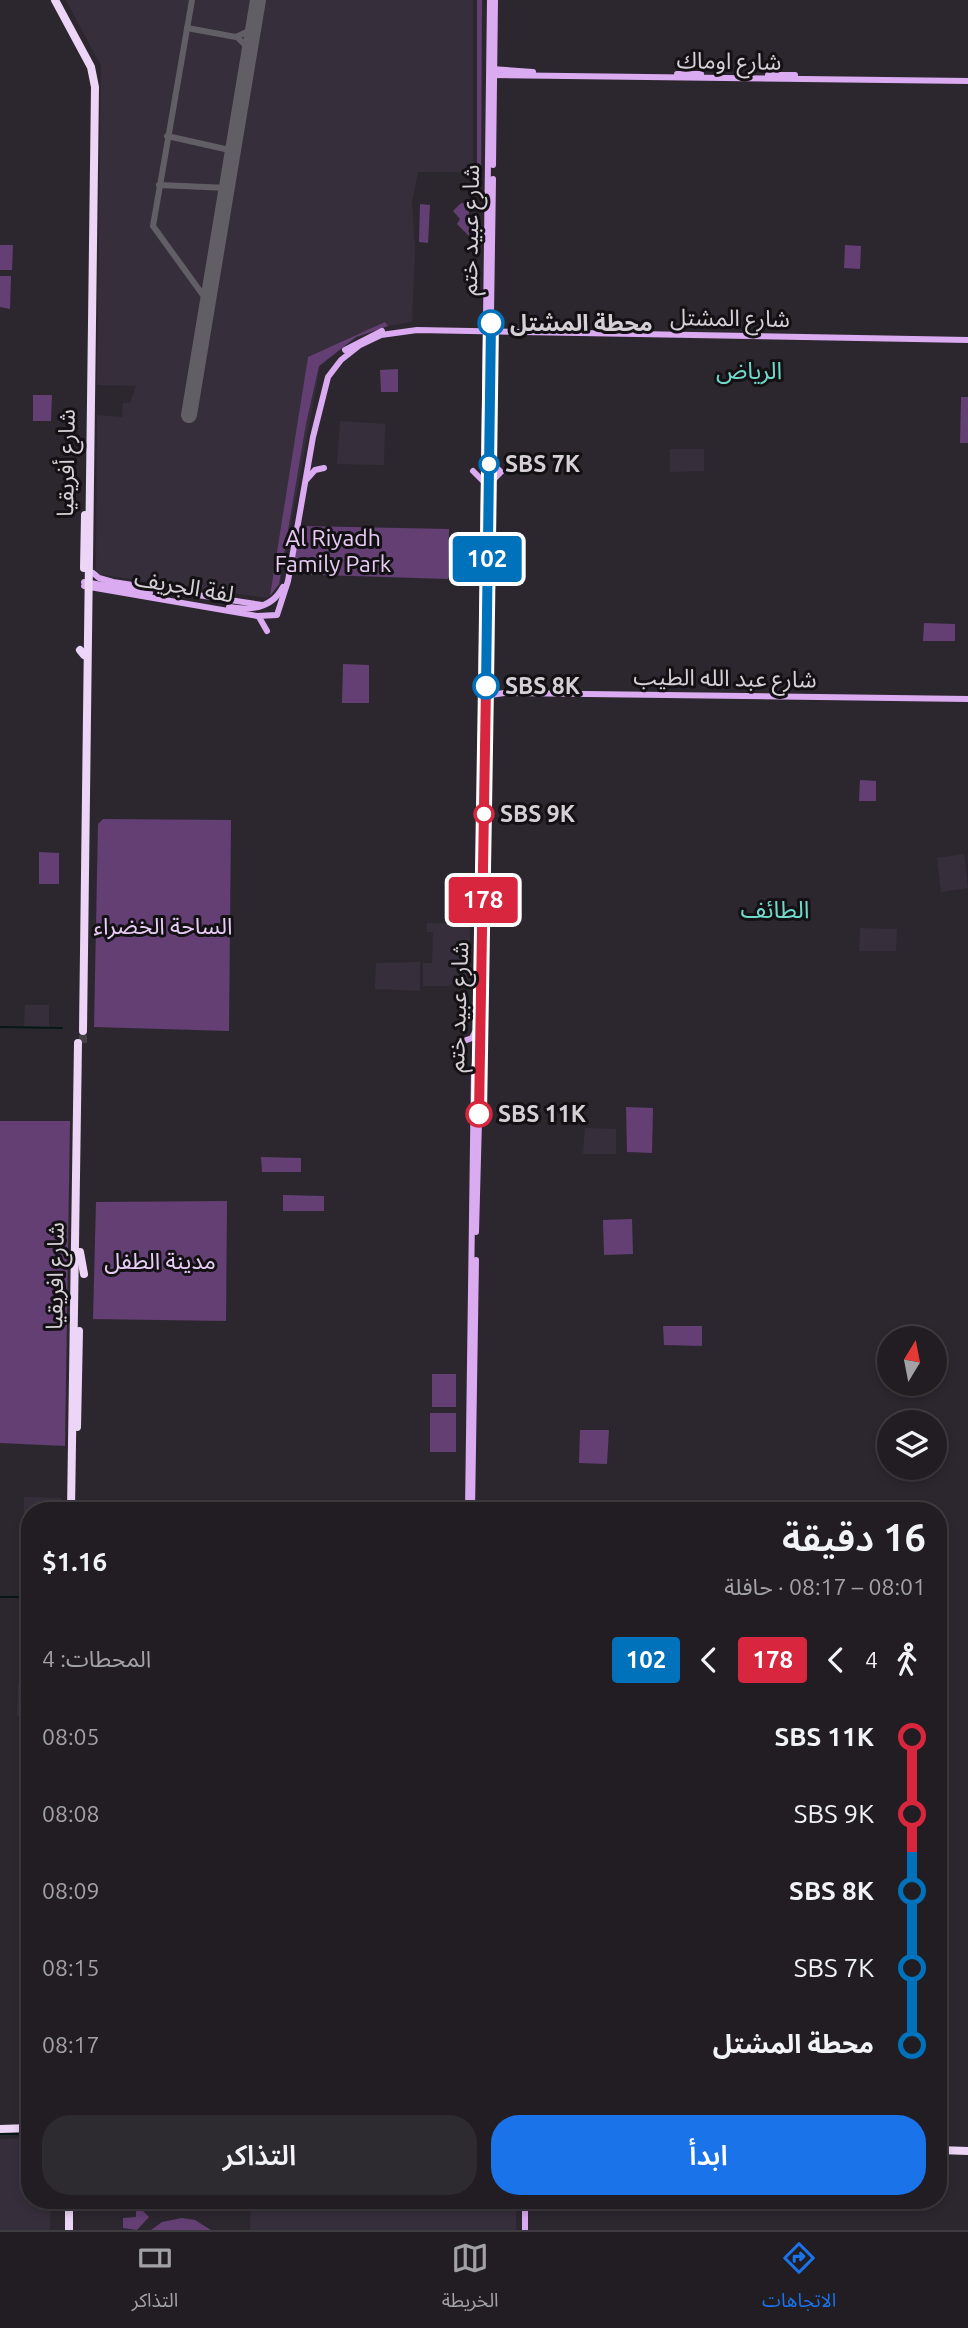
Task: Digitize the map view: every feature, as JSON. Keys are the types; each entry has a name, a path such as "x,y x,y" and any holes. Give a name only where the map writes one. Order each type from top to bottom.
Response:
{"highway":[{"name":"شارع أفريقيا","path":"49,0 89,81 92,480 86,652 83,936"},
{"name":"شارع أفريقيا","path":"55,0 93,66 95,87 86,290 84,462 88,584"},
{"name":"شارع أفريقيا","path":"83,936 88,860 89,753 86,707"},
{"path":"81,1030 83,936"},
{"name":"شارع افريقيا","path":"74,1502 69,1482 75,1421 79,1368 81,1043 74,1333 75,1421 75,1502"},
{"path":"80,1252 84,1274"},
{"path":"69,1342 74,1333"},
{"path":"79,1368 83,1358"},
{"path":"0,2129 21,2129"},
{"path":"947,2152 968,2152"}],"main road":[{"name":"شارع عبيد ختم","path":"489,330 495,71 493,0"},
{"name":"شارع عبيد ختم","path":"487,484 487,134 495,71"},
{"name":"شارع اوماك","path":"495,71 968,80"},
{"path":"494,89 495,71"},
{"path":"468,331 489,340 500,330 491,317"},
{"path":"274,616 288,583 309,460 326,382 341,360 378,336 416,328 489,330"},
{"path":"274,616 282,590 316,400 324,376 342,353 363,339 386,330 489,330"},
{"name":"شارع المشتل","path":"489,330 968,338"},
{"name":"شارع عبيد ختم","path":"478,1056 489,340"},
{"path":"306,480 311,473 322,468 309,460"},
{"path":"473,471 487,484 494,475 501,472 489,460"},
{"path":"93,573 113,582 263,605"},
{"path":"88,584 236,609 263,605 282,590"},
{"name":"لفة الجريف","path":"88,584 109,591 257,616 274,616"},
{"path":"92,600 97,593 109,591"},
{"path":"257,616 267,631"},
{"name":"شارع عبيد ختم","path":"470,1502 486,702 484,641"},
{"name":"شارع عبد الله الطيب","path":"486,684 497,691 806,696"},
{"name":"شارع عبد الله الطيب","path":"486,702 491,695 504,693 968,697"},
{"path":"477,1028 472,1038 463,1044 478,1056 485,1045"},
{"path":"527,2209 527,2230"}],"shaded area":[{"path":"66,0 473,0 473,172 418,172 412,202 415,250 412,322 388,326 356,338 320,366 280,584 268,598 96,574 97,415 122,417 123,403 130,403 136,386 97,385 101,66","holes":["386,322 387,326 356,337 319,366 306,424 279,584 308,358"]},
{"path":"340,421 385,424 384,465 337,464"},
{"path":"670,449 704,449 704,471 670,472"},
{"path":"964,854 968,888 941,892 937,858"},
{"path":"427,923 470,924 468,977 457,978 449,986 423,986 423,963 432,963 433,932 427,932"},
{"path":"860,928 897,929 896,951 859,951"},
{"path":"420,962 420,991 375,989 376,963"},
{"path":"25,1005 49,1005 49,1027 24,1026"},
{"path":"585,1128 616,1129 616,1154 583,1154"},
{"path":"24,1497 62,1498 62,1502 24,1502"},
{"path":"18,1682 21,1682 21,1716 17,1716"},
{"path":"21,2138 21,2209 51,2209 50,2230 0,2230 0,2139"},
{"path":"251,2209 516,2209 516,2230 250,2230"}],"green space":[{"path":"477,0 482,0 481,187 477,186"},
{"path":"461,203 469,204 469,236 457,224 460,219 453,211"},
{"path":"420,204 430,205 428,243 419,242"},
{"path":"0,245 13,245 12,270 0,270"},
{"path":"845,245 861,246 860,269 844,268"},
{"path":"0,276 11,276 10,309 0,307"},
{"path":"385,322 388,326 356,337 319,366 306,424 279,584 270,596 308,357"},
{"path":"398,369 398,392 381,392 380,370"},
{"path":"33,395 52,395 51,421 33,421"},
{"path":"961,397 968,397 968,443 960,443"},
{"name":"Al Riyadh Family Park","path":"303,526 449,529 448,579 289,574"},
{"path":"924,623 955,624 955,641 923,641"},
{"path":"343,664 369,665 369,703 342,703"},
{"path":"860,780 876,781 876,801 859,801"},
{"name":"الساحة الخضراء","path":"103,819 231,820 229,1031 94,1027 98,824"},
{"path":"39,852 59,853 59,884 39,884"},
{"path":"626,1107 653,1108 652,1153 627,1152"},
{"path":"0,1121 70,1121 65,1446 0,1443"},
{"path":"261,1157 301,1158 301,1172 262,1172"},
{"path":"283,1195 324,1196 324,1211 283,1211"},
{"name":"مدينة الطفل","path":"227,1201 226,1321 93,1319 96,1202"},
{"path":"632,1219 633,1254 604,1255 603,1220"},
{"path":"663,1326 702,1326 702,1346 664,1345"},
{"path":"432,1374 456,1374 456,1407 432,1407"},
{"path":"430,1413 456,1413 456,1452 430,1452"},
{"path":"580,1430 609,1430 607,1464 579,1463"},
{"path":"136,2209 141,2209 149,2217 137,2230 123,2228 123,2218 136,2217"},
{"path":"182,2218 195,2220 211,2230 151,2230 162,2222"}],"waterway":[{"path":"0,1027 62,1028"},
{"path":"0,1597 21,1597"},
{"path":"0,2134 21,2134"}],"taxiway":[{"path":"192,0 153,226 208,302"},
{"path":"187,28 236,37 253,29"},
{"path":"238,38 250,50"},
{"path":"167,136 234,151"},
{"path":"159,185 228,188"}],"runway":[{"path":"189,415 258,0"}],"tunnel":[{"path":"83,1031 83,1043"}],"bus line":[{"name":"102","path":"486,686 491,323"},
{"name":"178","path":"479,1114 486,686"}],"place":[{"name":"محطة المشتل","path":"491,323"},
{"name":"SBS 7K","path":"489,464"},
{"name":"SBS 8K","path":"486,686"},
{"name":"SBS 9K","path":"484,814"},
{"name":"SBS 11K","path":"479,1114"}],"district":[{"name":"الرياض","path":"749,371"},
{"name":"الطائف","path":"775,910"}]}
